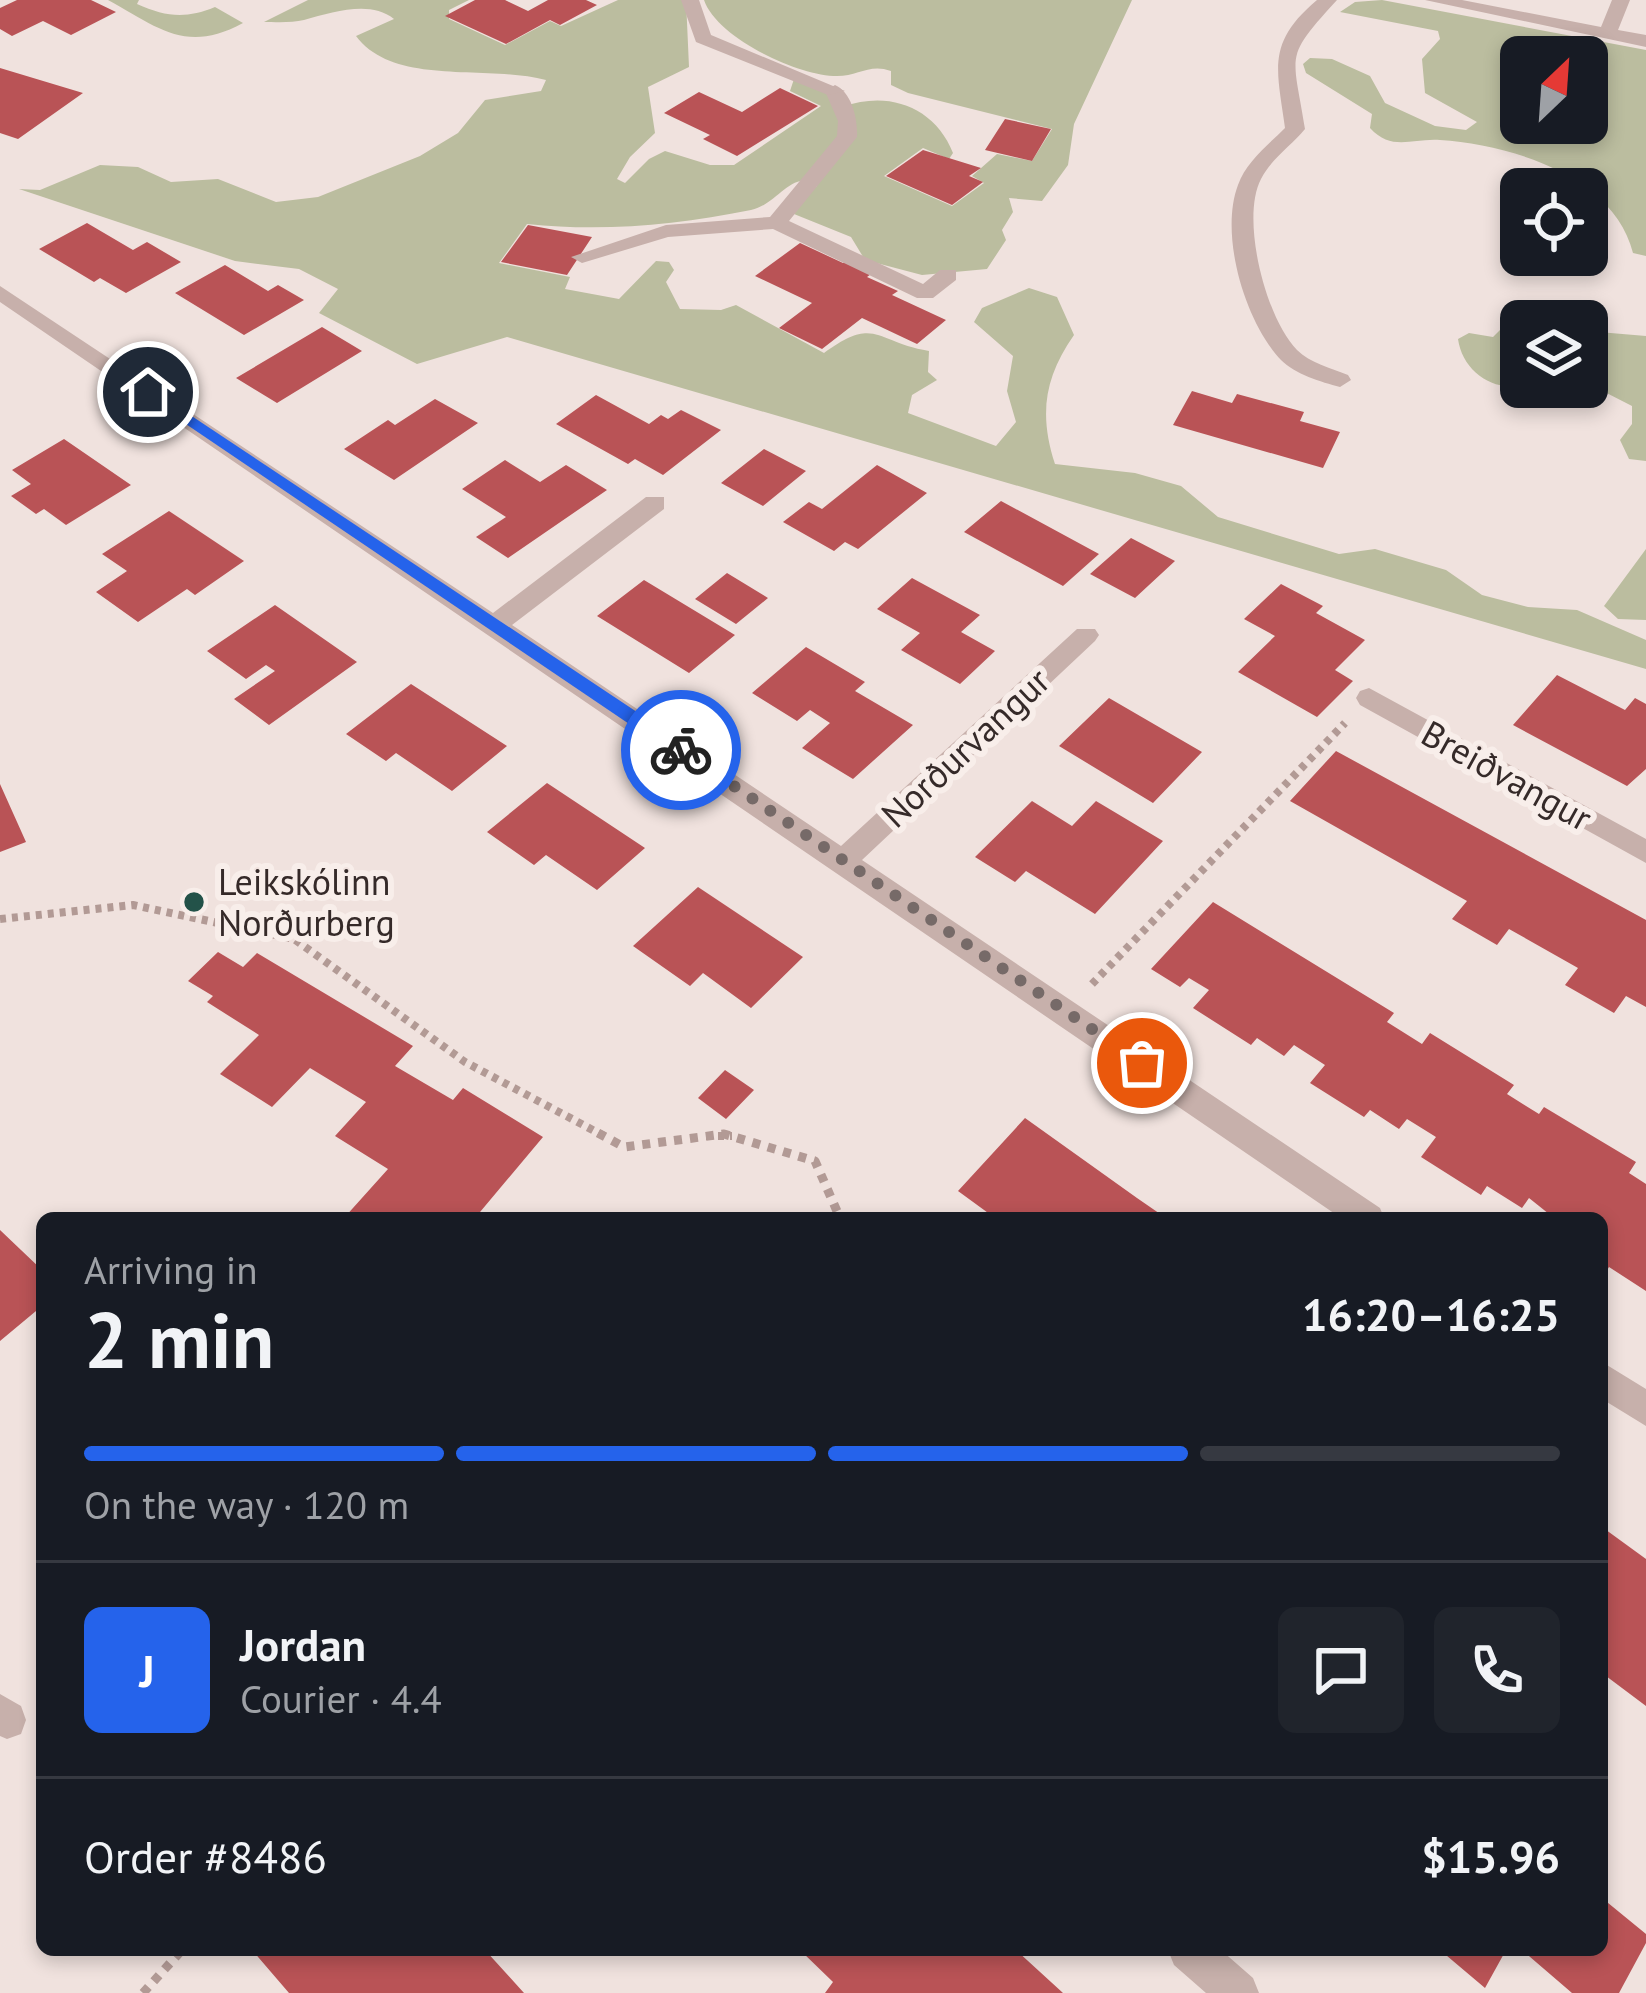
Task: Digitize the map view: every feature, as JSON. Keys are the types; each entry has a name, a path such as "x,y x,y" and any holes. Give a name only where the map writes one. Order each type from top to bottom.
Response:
{"street":[{"path":"690,0 703,38 835,91 846,113 848,137 776,223"},
{"path":"1328,0 1294,31 1284,51 1282,74 1295,129 1260,163 1248,185 1239,221 1257,290 1290,358 1340,380"},
{"path":"1434,0 1646,40"},
{"path":"1608,33 1621,0"},
{"path":"582,257 666,231 776,223 925,293 948,275"},
{"name":"Norðurvangur","path":"0,292 1359,1212"},
{"path":"495,625 656,503"},
{"name":"Norðurvangur","path":"844,860 1086,634"},
{"name":"Breiðvangur","path":"1369,698 1646,852"},
{"path":"1608,1383 1646,1409"},
{"path":"1196,1956 1238,1993"}],"path":[{"path":"1066,1011 1369,698"},
{"path":"0,919 133,905 294,939 465,1062 624,1147 724,1134 815,1161 837,1212"},
{"path":"142,1993 176,1956"}],"green space":[{"path":"108,0 139,0 137,4 176,15 215,7 243,23 223,32 189,37 158,28"},
{"path":"308,0 469,0 449,10 449,19 505,45 550,21 561,26 618,0 686,0 689,67 648,87 655,133 630,157 617,179 625,183 649,159 665,151 710,165 734,165 821,106 790,91 794,79 809,78 843,107 893,102 935,124 953,153 949,159 923,148 884,176 952,206 984,183 972,176 997,154 1032,161 1052,129 908,93 891,85 891,71 884,69 837,76 781,62 725,28 704,0 1132,0 1074,124 1068,165 1042,201 1009,198 1013,212 1002,230 1006,240 987,269 922,275 865,260 851,237 794,214 798,201 817,186 816,181 806,180 760,207 695,220 611,227 527,224 499,263 570,277 565,289 619,299 656,261 669,262 674,270 666,282 680,309 721,310 736,305 824,353 866,333 929,351 928,372 937,380 912,395 908,413 996,446 1016,422 1007,391 1013,356 974,322 982,308 1029,288 1057,297 1074,335 1056,366 1047,397 1047,429 1055,464 1135,473 1181,486 1218,517 1339,554 1375,549 1446,570 1482,595 1528,607 1577,610 1646,640 1646,669 507,337 417,364 319,313 338,289 299,269 235,261 19,189 40,190 100,165 138,167 171,182 218,179 276,202 318,197 420,156 458,133 485,100 541,91 546,80 393,62 356,36 394,19 374,10 264,22"},
{"path":"1382,0 1572,36 1500,36 1500,144 1608,144 1608,43 1646,50 1646,256 1633,253 1608,208 1608,168 1551,168 1468,143 1403,142 1378,135 1370,128 1372,114 1306,73 1303,64 1310,58 1332,59 1370,76 1385,103 1435,126 1466,130 1477,122 1425,93 1422,59 1440,39 1438,31 1340,12 1355,2"},
{"path":"1500,330 1500,385 1472,369 1458,339 1469,333 1493,337"},
{"path":"1608,333 1646,336 1646,461 1629,459 1620,440 1632,424 1632,406 1608,394"},
{"path":"1646,549 1646,620 1618,619 1604,606"}],"building":[{"path":"17,0 91,0 116,12 71,35 43,21 12,36 0,29 0,8"},
{"path":"475,0 505,0 528,11 548,0 586,0 597,5 560,25 550,20 506,44 445,16"},
{"path":"0,68 83,93 18,139 0,133"},
{"path":"780,88 818,106 737,156 703,139 710,135 664,113 699,92 742,112"},
{"path":"1005,119 1051,129 1032,161 985,150"},
{"path":"923,150 981,168 969,176 983,182 952,205 886,176"},
{"path":"87,223 133,250 147,242 181,262 126,293 100,278 94,282 39,249"},
{"path":"528,225 592,237 567,275 501,262"},
{"path":"800,243 843,263 849,259 875,271 867,277 898,291 892,295 946,320 917,344 862,318 822,349 779,328 812,303 755,276"},
{"path":"225,265 268,291 278,285 304,300 244,335 175,293"},
{"path":"322,327 362,351 277,403 236,378"},
{"path":"1192,391 1232,403 1237,394 1304,412 1300,421 1340,432 1323,468 1173,425"},
{"path":"596,395 649,424 681,410 721,430 663,475 635,459 628,464 556,424"},
{"path":"435,399 478,423 394,480 344,449 388,420 395,425"},
{"path":"64,439 131,485 66,525 44,509 36,514 11,496 31,484 12,470"},
{"path":"764,449 806,471 763,506 721,483"},
{"path":"505,460 540,482 566,465 607,490 508,558 476,537 506,517 462,489"},
{"path":"877,465 927,493 858,549 845,542 834,551 783,522 809,502 822,509"},
{"path":"1001,501 1099,554 1063,586 964,532"},
{"path":"169,511 244,561 195,595 187,589 138,622 96,592 127,571 102,554"},
{"path":"1131,538 1175,561 1135,598 1090,574"},
{"path":"727,573 768,598 736,624 695,599"},
{"path":"912,578 980,615 961,632 995,651 960,684 901,650 920,633 877,609"},
{"path":"644,580 735,635 689,673 597,616"},
{"path":"1281,584 1323,606 1316,613 1365,640 1335,670 1353,681 1317,717 1238,672 1275,636 1244,619"},
{"path":"275,605 357,662 269,725 234,699 275,671 266,665 246,679 207,651"},
{"path":"806,647 865,682 855,691 913,725 853,779 802,748 830,723 810,710 797,721 752,693"},
{"path":"1557,675 1625,710 1635,698 1646,704 1646,769 1627,786 1513,725"},
{"path":"411,684 507,746 452,791 396,753 386,761 346,734"},
{"path":"1109,698 1202,752 1153,803 1059,746"},
{"path":"1336,751 1646,920 1646,1007 1626,996 1614,1013 1565,985 1578,968 1509,929 1497,945 1452,919 1467,901 1290,801"},
{"path":"547,783 645,848 597,890 546,855 534,865 487,832"},
{"path":"0,784 26,842 0,852"},
{"path":"1032,801 1072,826 1096,801 1163,841 1095,914 1026,871 1015,882 975,857"},
{"path":"698,887 803,957 751,1008 703,973 690,986 633,946"},
{"path":"1213,902 1394,1013 1387,1022 1422,1044 1430,1033 1514,1085 1507,1094 1539,1114 1544,1107 1636,1162 1629,1173 1646,1184 1646,1291 1608,1269 1608,1212 1546,1212 1529,1198 1522,1208 1487,1186 1481,1195 1421,1157 1436,1137 1407,1119 1399,1129 1370,1110 1364,1117 1310,1083 1325,1065 1294,1045 1284,1056 1257,1038 1251,1045 1193,1008 1209,990 1189,978 1180,987 1151,969"},
{"path":"218,952 243,967 257,953 413,1046 395,1066 453,1100 463,1088 543,1137 480,1212 349,1212 388,1169 335,1136 366,1102 310,1068 272,1107 220,1074 259,1035 207,1002 213,996 188,981"},
{"path":"725,1070 754,1090 726,1119 698,1098"},
{"path":"1025,1118 1158,1212 987,1212 958,1191"},
{"path":"0,1230 36,1264 36,1311 0,1341"},
{"path":"1608,1531 1646,1559 1646,1706 1608,1678"},
{"path":"1608,1903 1646,1934 1646,1943 1619,1993 1572,1993 1529,1956 1608,1956"},
{"path":"257,1956 490,1956 524,1993 289,1993"},
{"path":"806,1956 1023,1956 1063,1993 825,1993 833,1982"},
{"path":"1447,1956 1503,1956 1485,1988"}],"way so far":[{"path":"681,750 1142,1063"}],"place":[{"name":"Leikskólinn Norðurberg","path":"194,902"}],"route":[{"path":"148,392 681,750"}]}
